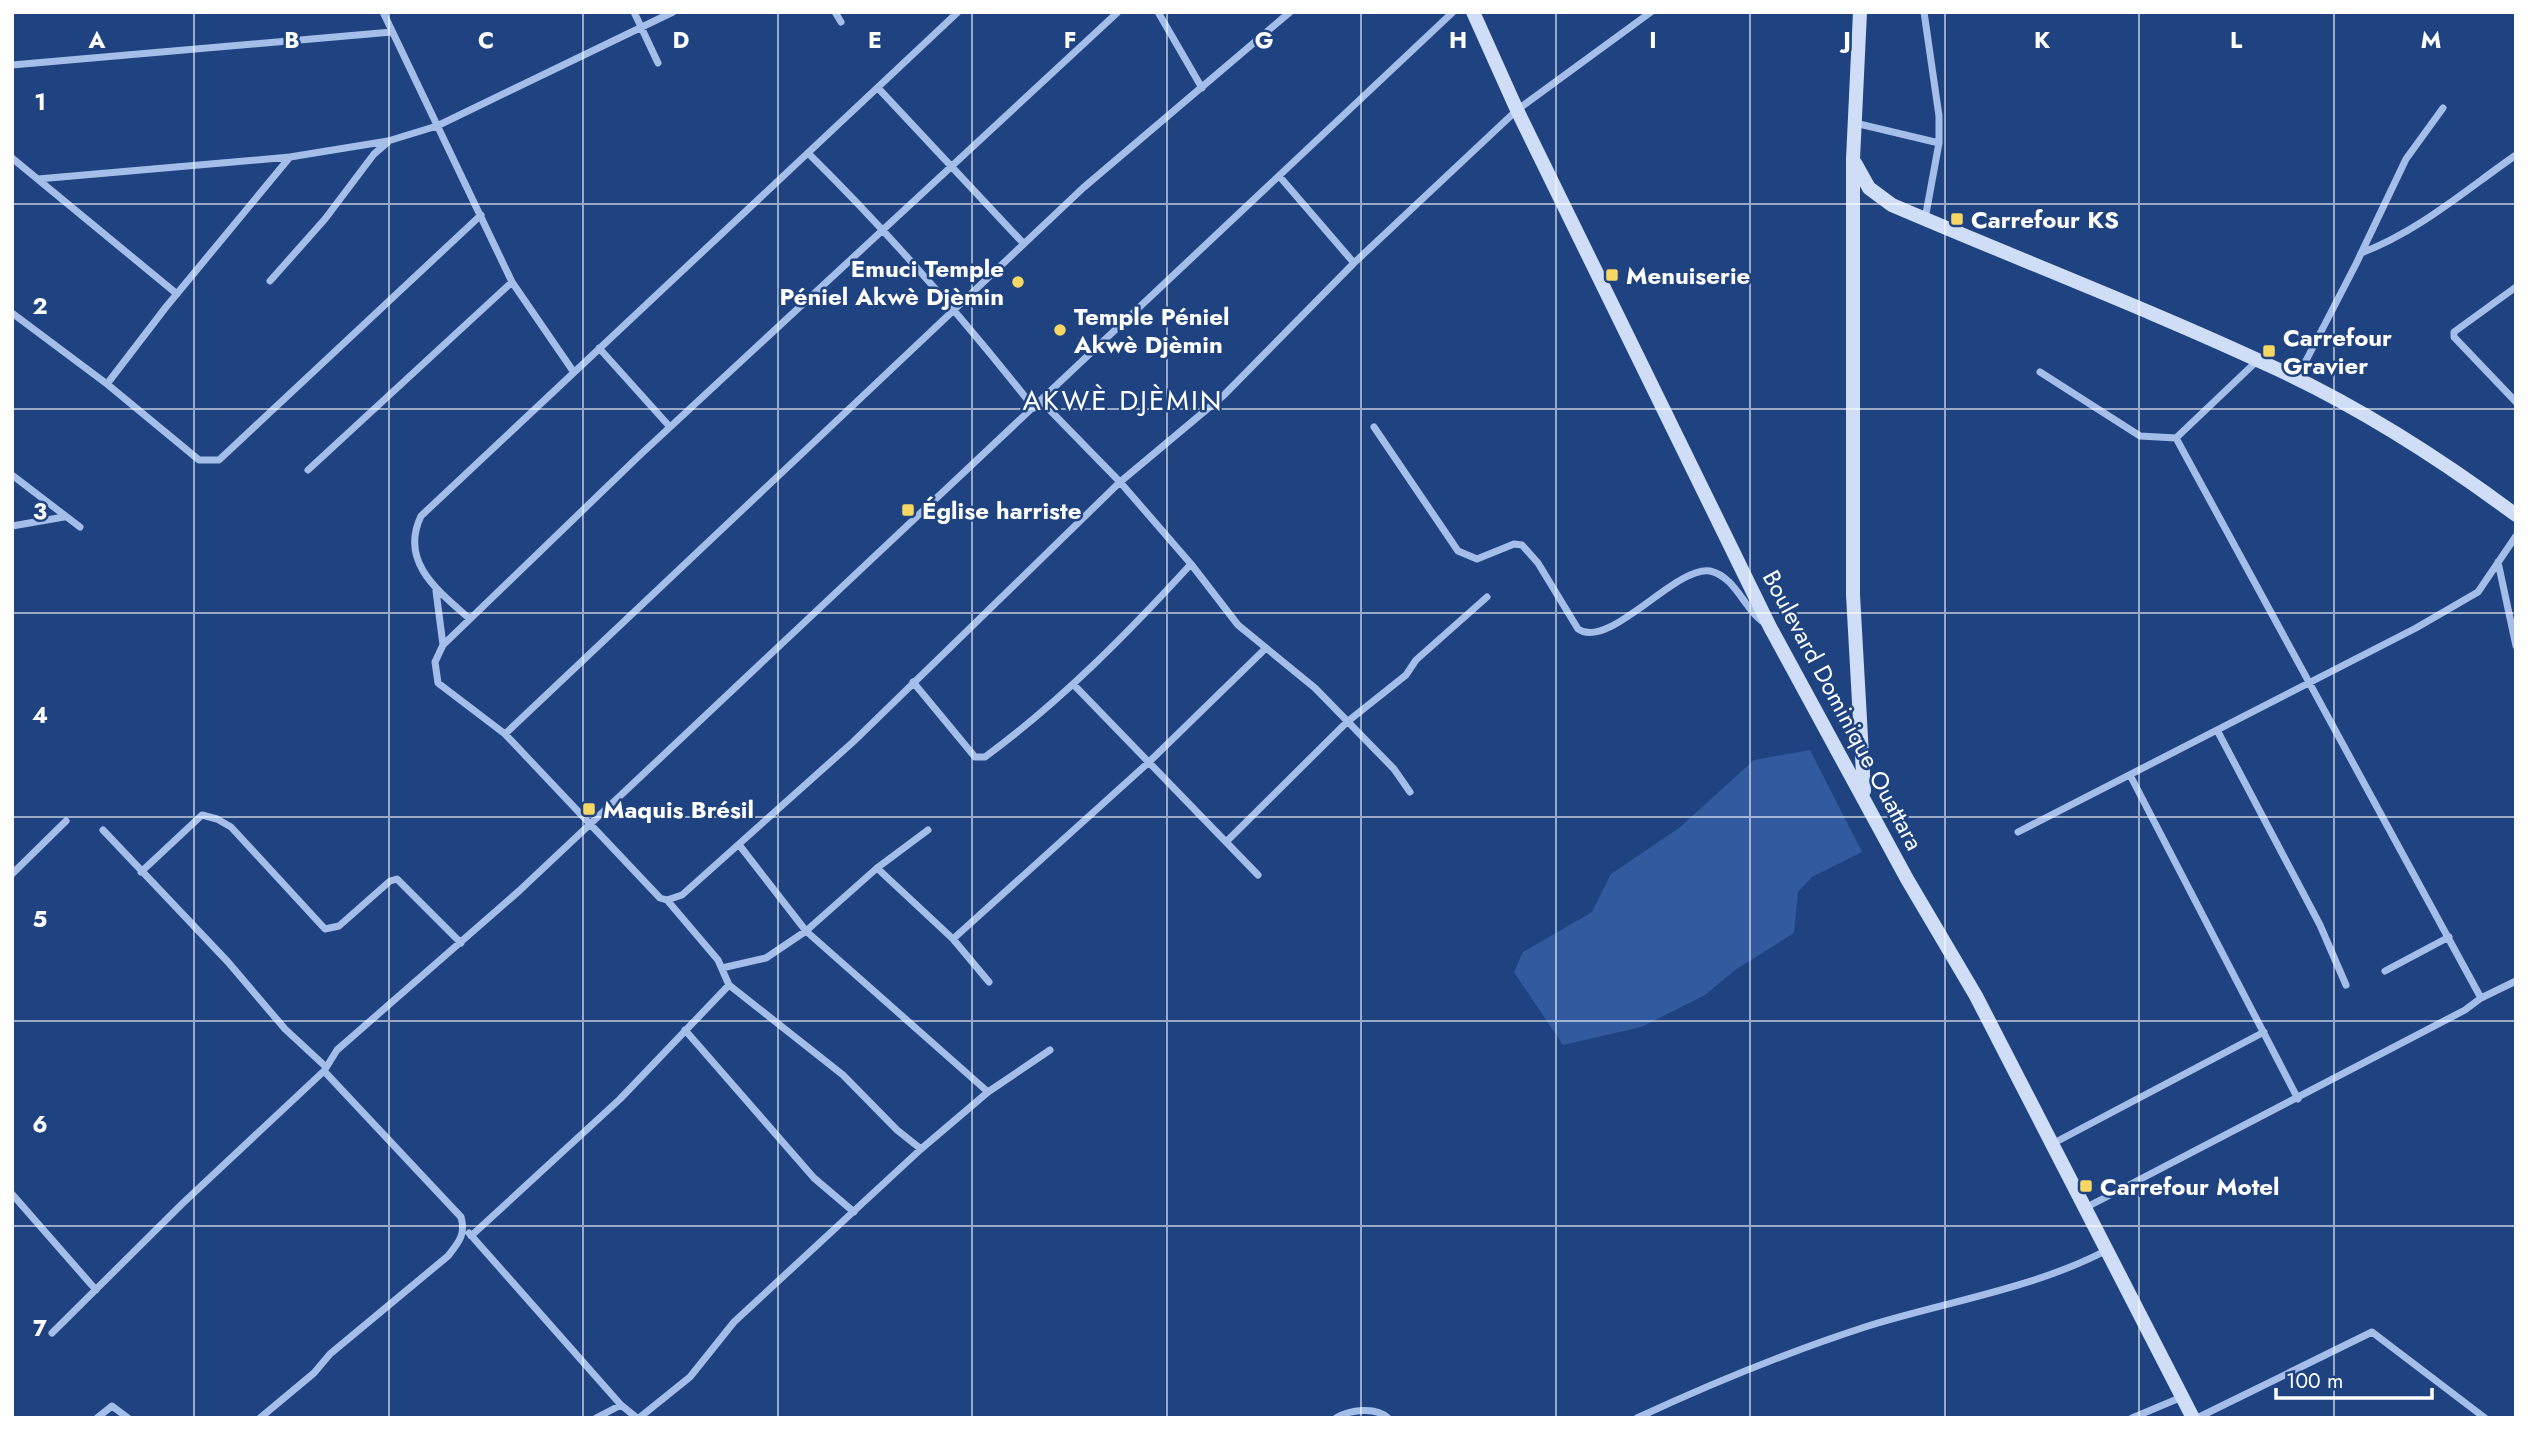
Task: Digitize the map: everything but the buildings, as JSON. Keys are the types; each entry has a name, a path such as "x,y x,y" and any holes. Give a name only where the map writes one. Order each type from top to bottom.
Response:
{"street":[{"path":"383,12 512,282 573,371"},
{"path":"634,12 658,63"},
{"path":"38,179 290,157 388,141 437,125 673,12"},
{"path":"835,12 841,22"},
{"path":"470,619 436,590 412,546 413,533 421,516 958,12"},
{"path":"1118,12 670,427 443,645 435,662 438,682 505,734 660,898 667,900 682,895 740,846 853,741 1120,482 1224,395 1354,263 1517,110 1651,12"},
{"path":"1158,12 1202,88"},
{"path":"505,734 1083,188 1290,12"},
{"path":"52,1334 325,1069 337,1050 461,943 1453,12"},
{"name":"Boulevard Dominique Ouattara","path":"1474,12 1517,110 1770,627 1907,879 1976,996 2195,1418"},
{"path":"1860,12 1853,159 1853,595 1864,796"},
{"path":"1924,12 1939,116 1939,143 1925,219"},
{"path":"12,65 393,32"},
{"path":"878,88 1024,244"},
{"path":"2297,379 2406,159 2442,108"},
{"path":"1855,123 1939,143"},
{"path":"270,281 325,219 374,154 388,141"},
{"path":"809,153 885,229 956,309 1034,408"},
{"path":"2361,253 2402,233 2516,155"},
{"path":"107,384 177,293 290,157"},
{"path":"12,158 177,293"},
{"path":"1853,159 1862,177 1879,198 2152,313 2297,379 2397,435 2516,516"},
{"path":"1280,177 1354,263"},
{"path":"12,313 107,384 199,460 219,460 481,215"},
{"path":"308,470 512,282"},
{"path":"2516,287 2454,332 2454,337 2516,402"},
{"path":"599,348 670,427"},
{"path":"2040,372 2140,436 2176,438 2258,360"},
{"path":"1041,401 1120,482 1191,564 1238,625 1315,688 1401,776 1410,792"},
{"path":"1374,427 1458,551 1477,559 1514,544 1522,545 1538,563 1578,629 1584,634 1592,634 1627,616 1696,572 1710,571 1724,578 1757,620 1770,627"},
{"path":"2176,438 2481,998"},
{"path":"12,475 80,527"},
{"path":"12,526 64,517"},
{"path":"2018,832 2416,628 2478,592 2516,536"},
{"path":"2498,562 2516,646"},
{"path":"913,682 975,757 985,757 1073,684 1127,634 1191,564"},
{"path":"436,590 443,645"},
{"path":"1227,841 1346,722 1406,676 1416,660 1487,597"},
{"path":"953,939 1148,763 1265,649"},
{"path":"1073,684 1258,875"},
{"path":"2217,730 2320,925 2346,985"},
{"path":"2130,775 2298,1099"},
{"path":"141,872 202,815 231,827 325,929 339,926 390,881 397,879 461,943"},
{"path":"12,874 66,821"},
{"path":"103,830 228,962 285,1029 461,1217 464,1228 471,1236 621,1405 638,1418 690,1377 734,1322 921,1149 988,1092 1050,1050"},
{"path":"722,968 766,958 806,931 877,868 928,831"},
{"path":"740,846 806,931 988,1092"},
{"path":"877,868 953,939 989,982"},
{"path":"667,900 722,968 729,985 843,1075 897,1130 921,1149"},
{"path":"2385,971 2449,937"},
{"path":"2085,1208 2298,1099 2516,981"},
{"path":"471,1236 620,1099 729,985"},
{"path":"685,1030 814,1178 854,1213"},
{"path":"2052,1144 2264,1032"},
{"path":"12,1194 96,1290"},
{"path":"260,1418 314,1373 330,1354 448,1256 461,1240 464,1228"},
{"path":"1637,1418 1865,1327 2033,1278 2067,1271 2108,1250"},
{"path":"2195,1418 2372,1332 2485,1418"},
{"path":"2132,1418 2182,1397"},
{"path":"596,1418 621,1405"},
{"path":"97,1418 112,1406 128,1418"},
{"path":"1336,1418 1348,1410 1383,1413 1388,1418"}],"shaded area":[{"path":"1810,750 1862,852 1812,877 1798,892 1794,933 1735,970 1705,995 1641,1027 1563,1045 1514,972 1523,952 1592,912 1611,874 1679,828 1754,760"}],"place":[{"name":"Carrefour KS","path":"1957,219"},
{"name":"Menuiserie","path":"1612,275"},
{"name":"Emuci Temple Péniel Akwè Djèmin","path":"1018,282"},
{"name":"Temple Péniel Akwè Djèmin","path":"1060,330"},
{"name":"Carrefour Gravier","path":"2269,351"},
{"name":"Église harriste","path":"908,510"},
{"name":"Maquis Brésil","path":"589,809"},
{"name":"Carrefour Motel","path":"2086,1186"}],"district":[{"name":"AKWÈ DJÈMIN","path":"1123,400"}]}
